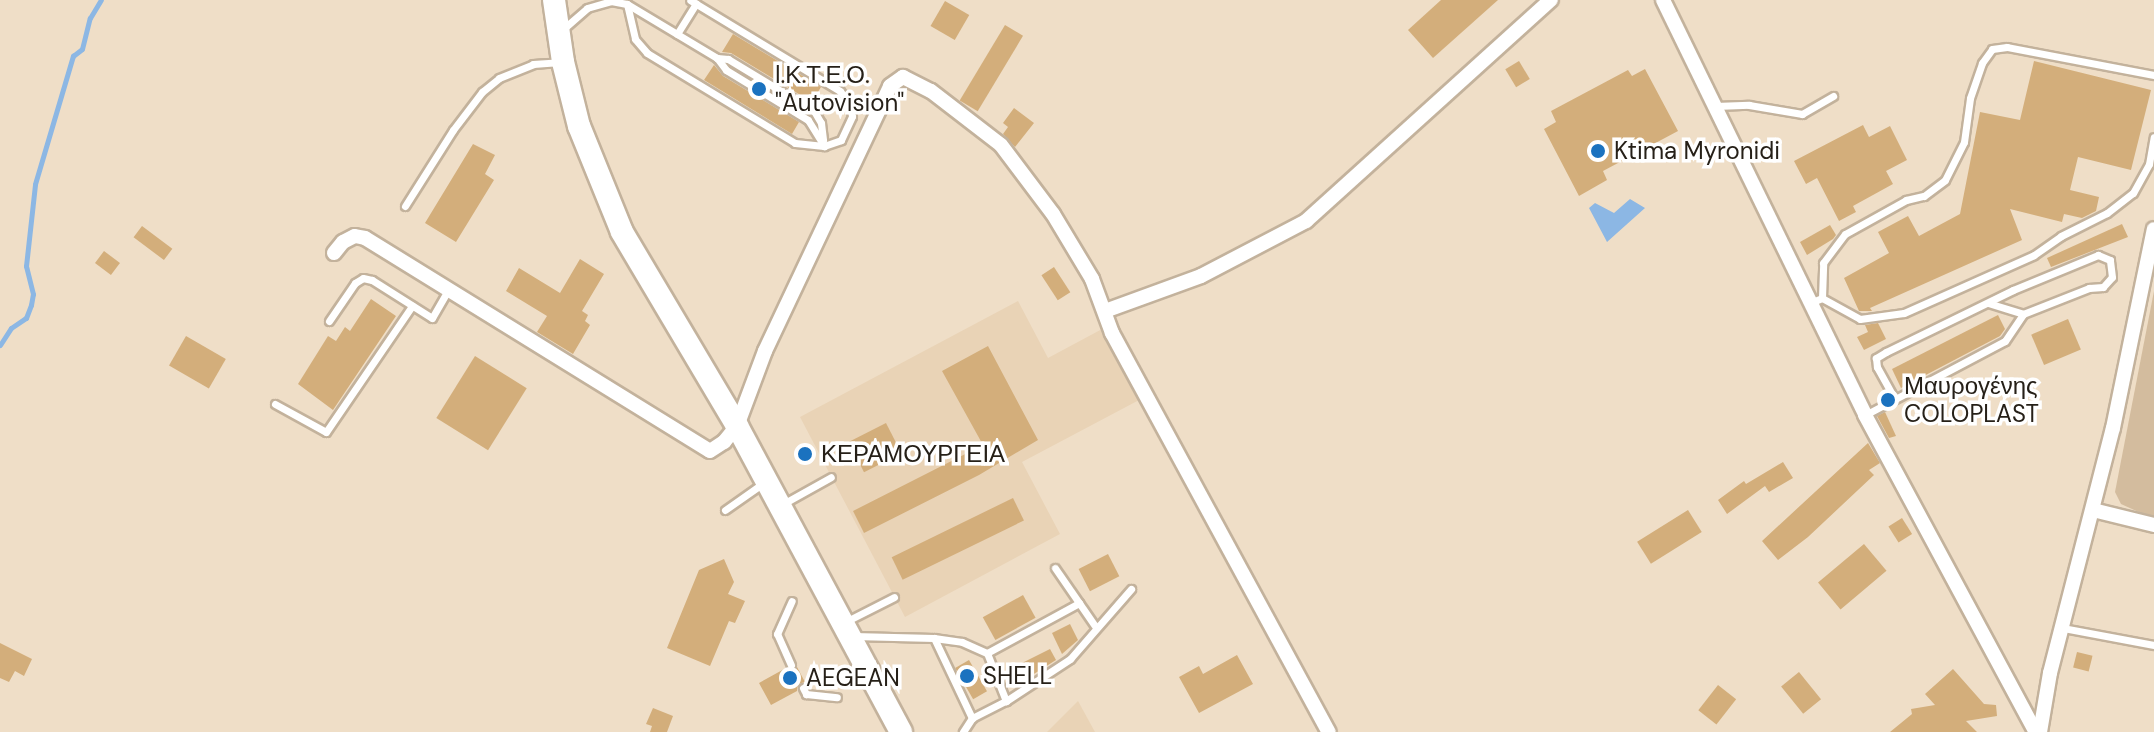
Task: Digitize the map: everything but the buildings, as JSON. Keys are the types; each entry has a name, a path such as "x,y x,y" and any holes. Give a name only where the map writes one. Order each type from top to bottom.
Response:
{"street":[{"path":"554,0 563,62 579,126 622,232 737,426 901,732"},
{"path":"1105,311 1201,276 1306,221 1551,0"},
{"path":"1663,0 1816,300 1865,415 2038,732"},
{"path":"334,253 343,242 355,236 365,238 710,451 724,442 737,426 765,351 890,86 903,77 931,91 1001,145 1053,214 1092,279 1112,333 1329,732"},
{"path":"2038,732 2060,628 2093,510 2154,229"},
{"path":"2093,510 2154,525"}],"lane":[{"path":"558,35 587,8 611,1 627,4 717,58 726,70 808,120 824,146"},
{"path":"627,4 635,39 647,53 795,143 824,146 841,140 852,116 850,104 840,91 693,2 677,34"},
{"path":"2154,75 2007,47 1992,49 1982,63 1970,98 1964,142 1945,180 1924,196 1906,200 1845,234 1823,263 1816,300 1860,319 1904,313 2034,255 2061,236 2107,213 2133,193 2149,164 2154,137"},
{"path":"405,206 453,130 482,92 499,78 533,64 563,62"},
{"path":"1715,106 1749,105 1802,114 1833,96"},
{"path":"1865,415 2005,341 2023,314 2089,288 2103,287 2112,277 2110,260 2098,255 1988,303 1876,358 1877,367 1894,398"},
{"path":"329,321 355,283 363,278 372,280 432,318 448,290"},
{"path":"1988,303 2023,314"},
{"path":"275,404 326,432 412,306"},
{"path":"779,506 831,477"},
{"path":"725,510 766,481"},
{"path":"1055,568 1095,626"},
{"path":"963,732 972,718 1006,701 1070,659 1095,626 1131,589"},
{"path":"846,629 894,597"},
{"path":"791,665 777,634 792,601"},
{"path":"987,653 1079,603"},
{"path":"2060,628 2154,645"},
{"path":"846,629 962,642 987,653 1006,701"},
{"path":"934,638 972,718"},
{"path":"803,688 806,694 837,697"}],"shaded area":[{"path":"2154,291 2154,519 2121,504 2115,492"},
{"path":"1018,301 1048,358 1104,328 1141,399 1022,462 1060,534 905,617 800,417"},
{"path":"1078,701 1095,732 1047,732"}],"water":[{"path":"1630,199 1645,208 1607,242 1589,208 1595,203 1614,213"}],"waterway":[{"path":"0,345 11,328 26,318 31,305 33,294 26,266 35,184 73,56 82,49 90,18 101,0"}],"place":[{"name":"I.Κ.Τ.Ε.Ο. \"Autovision\"","path":"759,89"},
{"name":"Ktima Myronidi","path":"1598,151"},
{"name":"Μαυρογένης COLOPLAST","path":"1888,400"},
{"name":"ΚΕΡΑΜΟΥΡΓΕΙΑ","path":"805,454"},
{"name":"SHELL","path":"967,676"},
{"name":"AEGEAN","path":"790,678"}]}
